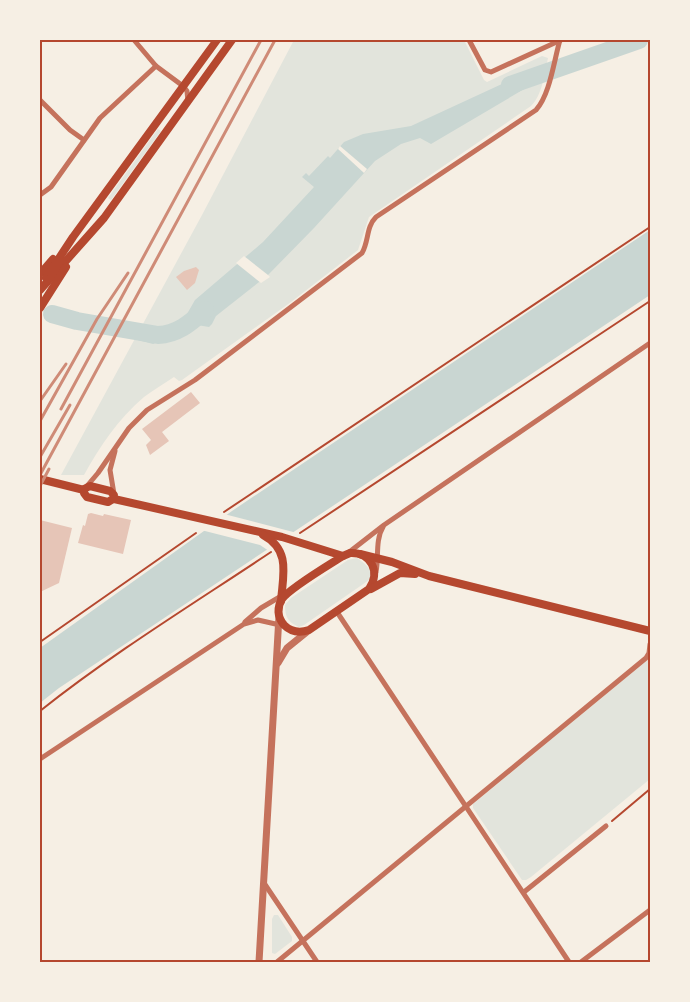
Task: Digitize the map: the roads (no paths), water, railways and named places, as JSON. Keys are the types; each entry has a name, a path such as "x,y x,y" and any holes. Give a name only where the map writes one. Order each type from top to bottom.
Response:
{"main road":[{"path":"40,286 73,237 217,40"},
{"path":"40,290 109,210 232,40"},
{"path":"40,274 73,237"},
{"path":"40,308 83,242"},
{"path":"40,479 85,488 90,486 110,490 114,496 182,515 282,537 345,555 360,554 400,565 429,576 650,631"},
{"path":"85,488 87,497 108,502 114,496"},
{"path":"259,533 275,544 282,557 284,565 281,599 278,609 281,622 297,632 309,630 367,591 400,573 429,576"},
{"path":"360,554 371,562 374,576 372,585 367,591"},
{"path":"281,599 345,555"}],"street":[{"path":"134,40 156,66 184,86 187,91 188,102"},
{"path":"469,40 485,70 490,72 560,40"},
{"path":"85,488 98,473 133,423 147,410 195,380 362,252 370,223 376,217 536,110 546,92 560,40"},
{"path":"40,195 51,187 107,111 156,66"},
{"path":"40,100 70,130 84,140"},
{"path":"345,555 384,524 650,343"},
{"path":"114,496 110,470 118,444"},
{"path":"374,576 378,559 379,537 384,524"},
{"path":"244,624 261,608 281,599"},
{"path":"336,612 569,962"},
{"path":"40,759 244,624 253,620 281,622 276,647 277,666 259,962"},
{"path":"277,666 287,648 309,630"},
{"path":"277,962 646,658 649,653 650,644"},
{"path":"524,892 606,826"},
{"path":"264,883 317,962"},
{"path":"581,962 650,910"}],"waterway":[{"path":"510,85 639,40"},
{"path":"52,314 77,321 158,335 178,330 205,310"}],"railway":[{"path":"61,409 261,40"},
{"path":"40,475 275,40"},
{"path":"40,421 97,319 128,273"},
{"path":"40,401 66,364"},
{"path":"40,457 70,405"},
{"path":"40,486 49,469"}]}
